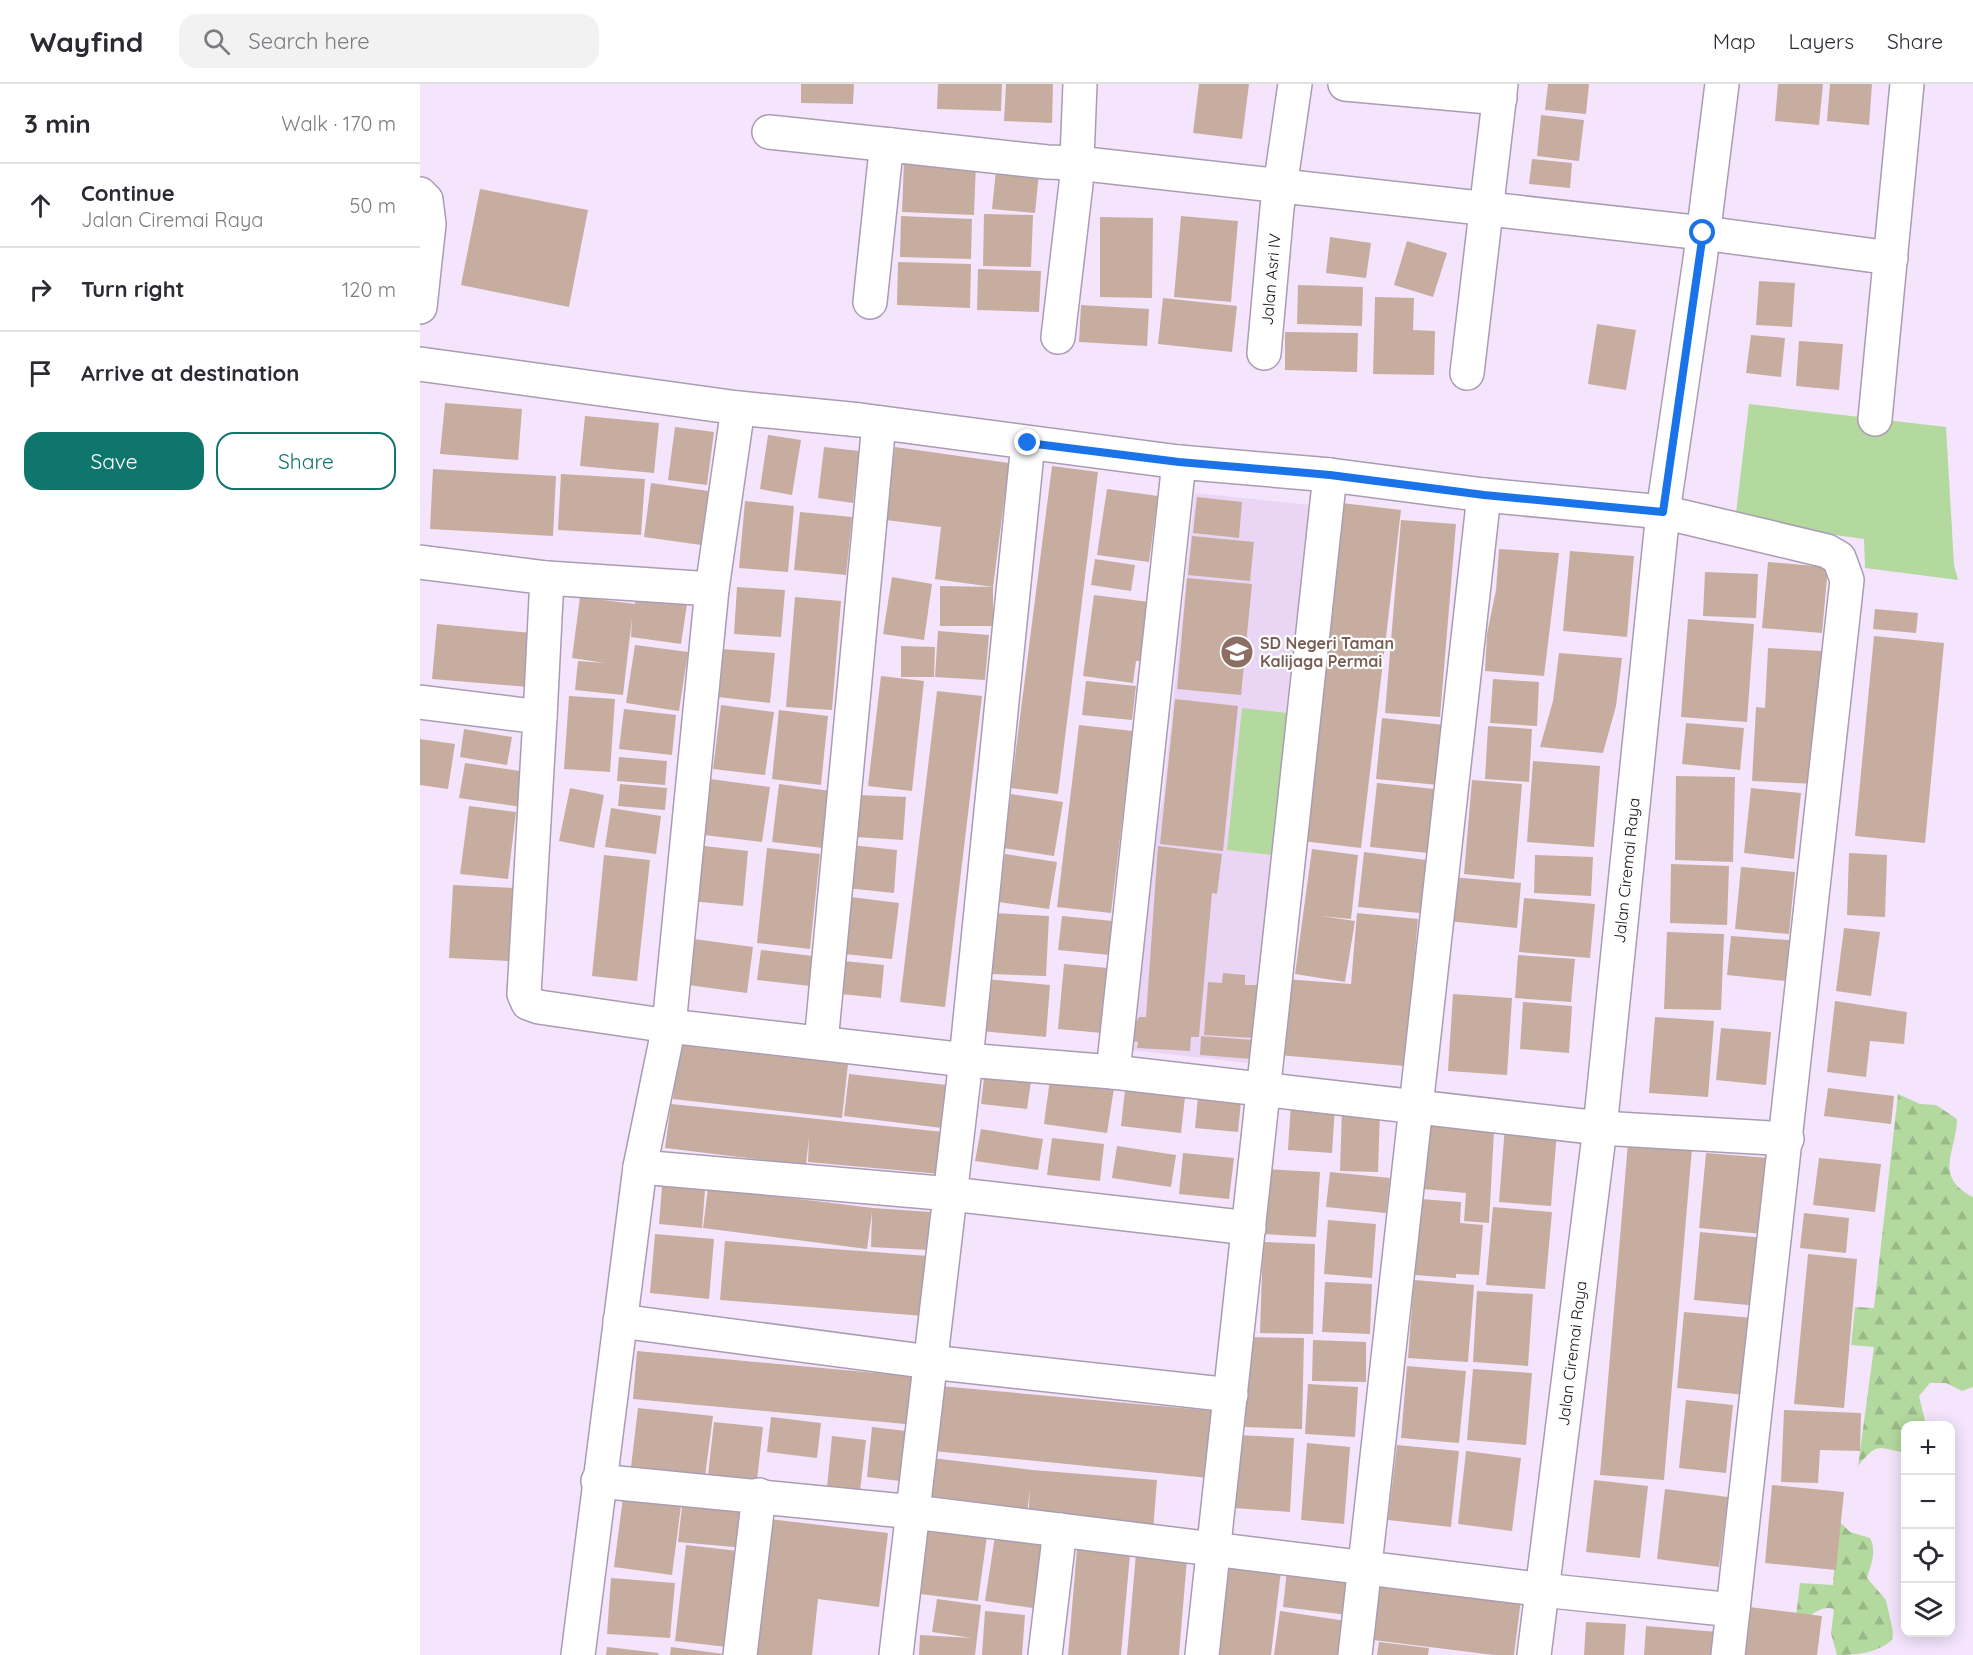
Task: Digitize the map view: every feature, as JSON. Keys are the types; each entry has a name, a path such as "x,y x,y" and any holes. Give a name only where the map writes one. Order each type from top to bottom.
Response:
{"street":[{"path":"1058,337 1077,163 1080,84"},
{"name":"Jalan Asri IV","path":"1264,353 1280,197 1295,84"},
{"path":"1345,84 1501,91 1467,373"},
{"name":"Jalan Ciremai Raya","path":"1534,1655 1600,1128 1663,512 1722,84"},
{"path":"1875,419 1907,84"},
{"path":"769,132 1047,162 1077,163 1280,197 1488,209 1703,233 1891,258"},
{"path":"870,302 885,160 891,145"},
{"path":"420,195 426,200 429,224 420,307"},
{"path":"420,364 738,408 879,423 1179,462 1330,475 1484,495 1663,512 1827,551 1839,558 1847,580 1787,1139 1728,1655"},
{"path":"578,1655 598,1481 640,1167 669,1026 712,589 738,408"},
{"path":"821,1043 879,423"},
{"path":"896,1655 966,1060 1028,443"},
{"path":"1113,1072 1179,462"},
{"path":"1202,1655 1330,475"},
{"path":"1355,1655 1484,495"},
{"path":"420,562 547,578 712,589"},
{"path":"547,578 524,994 528,1003 539,1007 669,1026 966,1060 1113,1072 1416,1105 1600,1128 1787,1139"},
{"path":"420,702 540,717"},
{"path":"640,1167 951,1194 1248,1227"},
{"path":"620,1321 930,1362 1231,1395"},
{"path":"598,1481 914,1512 1215,1550 1733,1610"},
{"path":"740,1655 759,1495"},
{"path":"1045,1655 1060,1530"}],"shaded area":[{"name":"SD Negeri Taman Kalijaga Permai","path":"1195,493 1312,505 1253,1061 1249,1063 1131,1050 1151,855 1163,798"}],"green space":[{"path":"1749,404 1946,427 1954,565 1958,580 1865,568 1864,539 1735,521"},
{"path":"1242,708 1288,713 1272,855 1227,850"},
{"path":"1898,1094 1920,1104 1936,1105 1957,1119 1950,1172 1953,1180 1961,1189 1973,1197 1973,1387 1962,1391 1946,1383 1930,1383 1919,1396 1925,1421 1901,1421 1901,1452 1882,1448 1874,1450 1858,1466 1874,1347 1851,1345 1855,1307 1874,1308"},
{"path":"1838,1520 1850,1532 1870,1538 1873,1553 1867,1578 1886,1600 1893,1632 1892,1640 1880,1648 1837,1655 1831,1633 1834,1609 1819,1610 1795,1625 1800,1583 1833,1585"}],"building":[{"path":"801,84 854,84 853,104 801,103"},
{"path":"938,84 1002,84 1001,111 937,109"},
{"path":"1006,84 1053,84 1052,123 1004,121"},
{"path":"1199,84 1249,84 1242,139 1193,133"},
{"path":"1548,84 1589,84 1586,114 1545,110"},
{"path":"1778,84 1823,84 1819,125 1775,121"},
{"path":"1830,84 1872,84 1869,125 1827,121"},
{"path":"1541,115 1584,120 1579,161 1537,156"},
{"path":"1532,159 1572,163 1570,188 1529,184"},
{"path":"904,160 976,162 974,215 902,212"},
{"path":"996,170 1039,173 1035,213 992,209"},
{"path":"480,189 588,210 569,307 461,285"},
{"path":"984,214 1033,215 1031,267 983,266"},
{"path":"901,216 972,219 971,259 900,257"},
{"path":"1181,216 1238,221 1231,302 1174,297"},
{"path":"1100,217 1153,218 1152,298 1100,297"},
{"path":"1330,237 1371,243 1366,278 1326,273"},
{"path":"1407,241 1447,253 1433,297 1394,285"},
{"path":"898,262 971,264 970,308 897,305"},
{"path":"978,269 1041,271 1039,312 977,310"},
{"path":"1759,281 1795,283 1792,327 1756,325"},
{"path":"1298,285 1363,287 1362,326 1297,324"},
{"path":"1375,297 1414,298 1413,330 1435,331 1434,375 1373,374"},
{"path":"1163,298 1237,306 1232,352 1158,344"},
{"path":"1081,305 1149,309 1147,346 1079,342"},
{"path":"1597,324 1636,330 1626,390 1588,384"},
{"path":"1285,332 1358,333 1357,372 1285,370"},
{"path":"1751,335 1785,338 1781,377 1746,373"},
{"path":"1799,341 1843,344 1839,390 1796,386"},
{"path":"445,403 522,409 518,460 440,454"},
{"path":"585,416 659,423 654,473 580,466"},
{"path":"675,427 714,432 707,485 668,480"},
{"path":"768,435 801,440 792,495 760,489"},
{"path":"824,447 859,451 853,503 818,498"},
{"path":"895,447 1009,463 993,587 935,579 941,527 886,520"},
{"path":"1052,466 1098,472 1058,794 1011,788"},
{"path":"433,469 556,476 553,536 430,529"},
{"path":"561,474 645,479 641,535 558,530"},
{"path":"651,483 709,491 701,545 644,537"},
{"path":"1107,489 1158,496 1149,562 1097,555"},
{"path":"1197,497 1242,502 1239,538 1193,533"},
{"path":"745,501 794,506 788,572 739,568"},
{"path":"1342,503 1401,510 1361,848 1302,841"},
{"path":"800,512 852,517 846,575 794,570"},
{"path":"1401,520 1456,524 1440,717 1385,713"},
{"path":"1192,536 1254,542 1250,581 1188,575"},
{"path":"1499,549 1559,553 1544,676 1485,671 1487,634 1496,590"},
{"path":"1570,551 1634,556 1627,637 1563,631"},
{"path":"1095,559 1135,565 1131,591 1091,585"},
{"path":"1768,562 1828,567 1822,633 1762,628"},
{"path":"1705,572 1758,574 1756,618 1703,616"},
{"path":"892,577 932,584 924,640 883,634"},
{"path":"1187,578 1252,584 1241,695 1177,689"},
{"path":"940,586 993,587 993,626 940,626"},
{"path":"737,587 785,590 781,637 734,634"},
{"path":"1094,595 1149,602 1141,661 1136,661 1133,683 1083,676"},
{"path":"580,597 635,604 636,597 687,604 681,644 631,637 632,618 623,695 575,690 578,661 605,663 572,658"},
{"path":"795,597 841,601 832,710 786,707"},
{"path":"1875,609 1918,613 1916,633 1873,629"},
{"path":"1688,619 1754,624 1747,722 1681,717"},
{"path":"437,624 532,633 528,687 432,679"},
{"path":"938,631 989,635 985,680 935,677"},
{"path":"1874,636 1944,643 1925,843 1855,836"},
{"path":"635,645 688,652 679,711 626,703"},
{"path":"901,646 935,647 934,677 901,677"},
{"path":"1768,648 1822,651 1816,784 1752,781 1756,707 1765,708"},
{"path":"722,649 775,653 770,703 718,697"},
{"path":"1559,653 1622,658 1616,706 1603,753 1540,747 1553,701"},
{"path":"881,676 924,681 912,791 868,786"},
{"path":"1493,679 1539,682 1537,726 1490,723"},
{"path":"1086,681 1136,686 1132,720 1082,715"},
{"path":"937,691 982,696 945,1007 900,1002"},
{"path":"569,696 615,699 610,772 564,769"},
{"path":"1175,699 1238,706 1223,851 1160,844"},
{"path":"721,705 774,712 765,775 713,769"},
{"path":"624,709 676,715 672,755 619,749"},
{"path":"779,710 828,716 821,785 772,779"},
{"path":"1382,718 1444,725 1438,785 1376,779"},
{"path":"1686,723 1744,728 1740,770 1682,764"},
{"path":"1079,725 1133,731 1111,913 1057,907"},
{"path":"1488,726 1532,729 1529,782 1485,779"},
{"path":"464,729 512,737 507,765 460,757"},
{"path":"420,739 455,744 448,789 420,785"},
{"path":"619,757 667,761 665,785 617,781"},
{"path":"1533,761 1600,766 1594,847 1527,842"},
{"path":"465,763 528,772 522,807 459,798"},
{"path":"1676,776 1735,777 1733,862 1675,860"},
{"path":"703,778 770,787 762,842 696,834"},
{"path":"1472,780 1522,784 1514,879 1464,874"},
{"path":"1377,783 1435,789 1428,853 1370,847"},
{"path":"620,784 667,788 665,810 618,806"},
{"path":"779,784 831,791 823,848 772,842"},
{"path":"570,788 604,795 594,848 559,841"},
{"path":"1751,788 1801,793 1794,859 1744,853"},
{"path":"1011,794 1063,802 1054,856 1003,848"},
{"path":"859,795 906,797 903,840 857,837"},
{"path":"469,806 516,812 508,879 460,874"},
{"path":"611,808 661,816 656,854 605,847"},
{"path":"696,845 748,851 743,906 690,901"},
{"path":"851,845 897,850 894,893 846,888"},
{"path":"1158,846 1222,854 1217,894 1212,893 1199,1037 1191,1037 1190,1051 1137,1048 1138,1042 1133,1041 1134,1025 1139,1017 1146,1017"},
{"path":"767,848 820,854 810,949 757,943"},
{"path":"1312,849 1358,855 1351,919 1321,916 1355,921 1345,982 1295,974"},
{"path":"1364,852 1426,860 1420,913 1358,907"},
{"path":"1849,853 1887,855 1885,917 1847,915"},
{"path":"1005,854 1057,862 1049,909 998,902"},
{"path":"604,855 650,860 637,981 592,976"},
{"path":"1535,855 1593,857 1591,896 1534,893"},
{"path":"1671,864 1729,866 1727,925 1670,923"},
{"path":"1741,867 1795,872 1789,934 1735,929"},
{"path":"1451,877 1521,883 1517,928 1447,921"},
{"path":"453,885 513,888 509,961 449,958"},
{"path":"843,896 899,903 892,959 835,953"},
{"path":"1524,898 1595,904 1590,958 1519,952"},
{"path":"993,913 1049,916 1046,976 991,974"},
{"path":"1357,913 1418,919 1405,1066 1278,1055 1285,979 1351,984"},
{"path":"1062,916 1113,921 1110,955 1058,950"},
{"path":"1844,928 1880,932 1871,996 1836,991"},
{"path":"1667,932 1724,934 1721,1010 1664,1009"},
{"path":"1731,936 1789,940 1786,981 1727,975"},
{"path":"694,939 753,947 747,993 688,985"},
{"path":"761,950 813,956 810,986 757,980"},
{"path":"1518,955 1575,959 1571,1002 1515,998"},
{"path":"844,961 884,965 881,998 841,994"},
{"path":"1064,964 1108,968 1102,1033 1058,1029"},
{"path":"1223,973 1245,975 1245,985 1257,985 1253,1038 1204,1035 1208,982 1222,983"},
{"path":"986,979 1050,985 1046,1037 981,1031"},
{"path":"1453,994 1512,998 1507,1075 1448,1071"},
{"path":"1835,1001 1907,1012 1904,1044 1870,1041 1866,1077 1827,1072"},
{"path":"1523,1002 1572,1006 1569,1053 1520,1049"},
{"path":"1655,1017 1714,1021 1708,1097 1649,1093"},
{"path":"1721,1028 1771,1032 1766,1085 1716,1080"},
{"path":"1201,1036 1253,1040 1252,1059 1200,1055"},
{"path":"679,1045 848,1064 842,1118 673,1099"},
{"path":"985,1069 1032,1074 1027,1109 981,1104"},
{"path":"849,1074 947,1085 942,1128 844,1116"},
{"path":"1050,1079 1114,1088 1107,1133 1044,1124"},
{"path":"1828,1088 1894,1096 1891,1124 1824,1116"},
{"path":"1125,1090 1185,1097 1181,1133 1121,1126"},
{"path":"1198,1097 1241,1102 1238,1132 1195,1128"},
{"path":"1291,1103 1335,1106 1332,1153 1288,1150"},
{"path":"671,1104 944,1132 940,1174 808,1162 809,1138 806,1165 665,1148"},
{"path":"1342,1109 1380,1110 1378,1172 1340,1171"},
{"path":"1431,1114 1494,1132 1489,1223 1464,1221 1466,1193 1423,1189"},
{"path":"1505,1126 1557,1131 1551,1206 1499,1202"},
{"path":"981,1129 1043,1139 1038,1170 975,1161"},
{"path":"1052,1138 1104,1144 1100,1181 1047,1175"},
{"path":"1628,1143 1692,1148 1664,1480 1600,1475"},
{"path":"1117,1146 1176,1155 1171,1187 1112,1178"},
{"path":"1183,1153 1234,1158 1229,1199 1179,1194"},
{"path":"1706,1153 1769,1158 1762,1234 1699,1228"},
{"path":"1819,1158 1881,1164 1875,1212 1813,1205"},
{"path":"1266,1169 1320,1172 1316,1237 1263,1234"},
{"path":"1330,1172 1390,1178 1386,1213 1326,1207"},
{"path":"663,1174 706,1177 702,1228 659,1224"},
{"path":"708,1188 873,1208 930,1212 928,1250 871,1247 872,1212 867,1249 703,1228"},
{"path":"1420,1199 1461,1202 1460,1223 1483,1225 1479,1275 1456,1274 1456,1278 1415,1275"},
{"path":"1493,1207 1552,1212 1545,1289 1486,1285"},
{"path":"1804,1213 1849,1218 1846,1253 1800,1248"},
{"path":"1328,1220 1376,1224 1372,1278 1324,1274"},
{"path":"1700,1232 1765,1238 1759,1306 1694,1300"},
{"path":"655,1234 714,1239 709,1299 650,1293"},
{"path":"725,1241 928,1256 924,1316 720,1300"},
{"path":"1263,1242 1315,1244 1313,1334 1260,1333"},
{"path":"1808,1254 1857,1259 1844,1408 1794,1404"},
{"path":"1414,1280 1474,1285 1468,1362 1408,1358"},
{"path":"1325,1282 1372,1284 1370,1334 1322,1332"},
{"path":"1477,1291 1533,1294 1528,1366 1473,1362"},
{"path":"1684,1312 1753,1318 1746,1395 1677,1388"},
{"path":"1248,1337 1304,1338 1302,1429 1245,1427"},
{"path":"1313,1340 1366,1342 1366,1382 1312,1381"},
{"path":"637,1351 920,1377 916,1425 633,1399"},
{"path":"1407,1366 1466,1371 1459,1443 1401,1438"},
{"path":"1473,1369 1532,1373 1526,1445 1467,1440"},
{"path":"1308,1384 1358,1387 1355,1437 1305,1434"},
{"path":"940,1386 1215,1411 1209,1478 933,1451"},
{"path":"1686,1400 1733,1405 1726,1473 1679,1468"},
{"path":"638,1408 713,1416 705,1476 631,1467"},
{"path":"1784,1410 1861,1413 1860,1451 1820,1450 1818,1483 1781,1482"},
{"path":"771,1417 821,1423 817,1458 767,1452"},
{"path":"714,1422 763,1427 757,1480 708,1475"},
{"path":"872,1427 906,1431 900,1481 867,1477"},
{"path":"1239,1435 1294,1438 1290,1512 1234,1508"},
{"path":"832,1436 866,1440 860,1491 827,1488"},
{"path":"1307,1443 1350,1447 1344,1524 1301,1520"},
{"path":"1397,1445 1459,1451 1451,1527 1388,1520"},
{"path":"1466,1451 1521,1458 1512,1531 1458,1524"},
{"path":"932,1458 1032,1470 1157,1480 1153,1531 1028,1521 1030,1489 1026,1521 926,1510"},
{"path":"1594,1480 1648,1486 1640,1558 1586,1552"},
{"path":"1772,1485 1844,1492 1836,1570 1765,1563"},
{"path":"1665,1489 1728,1497 1719,1567 1657,1559"},
{"path":"624,1490 682,1498 672,1575 614,1567"},
{"path":"683,1498 749,1505 745,1548 678,1542"},
{"path":"769,1519 888,1533 879,1607 818,1599 812,1655 753,1655"},
{"path":"928,1529 987,1536 978,1601 920,1594"},
{"path":"995,1536 1049,1544 1039,1609 985,1601"},
{"path":"686,1545 738,1551 727,1647 675,1641"},
{"path":"1077,1549 1130,1554 1121,1655 1068,1655"},
{"path":"1136,1554 1187,1559 1179,1655 1127,1655"},
{"path":"1230,1556 1282,1562 1271,1655 1219,1655"},
{"path":"1288,1561 1353,1569 1348,1615 1283,1607"},
{"path":"1381,1575 1522,1592 1514,1655 1494,1655 1373,1640"},
{"path":"611,1578 675,1583 670,1638 607,1634"},
{"path":"937,1599 981,1605 975,1655 919,1655 920,1635 972,1638 932,1632"},
{"path":"1749,1607 1822,1616 1817,1655 1743,1655"},
{"path":"985,1611 1025,1615 1022,1655 982,1655"},
{"path":"1280,1611 1346,1621 1341,1655 1274,1655"},
{"path":"1586,1622 1626,1624 1624,1655 1584,1655"},
{"path":"1646,1626 1718,1632 1716,1655 1644,1655"},
{"path":"1379,1642 1429,1648 1428,1655 1377,1655"},
{"path":"607,1647 659,1653 658,1655 606,1655"},
{"path":"671,1647 724,1654 724,1655 670,1655"}],"place":[{"name":"SD Negeri Taman Kalijaga Permai","path":"1237,652"}],"route":[{"path":"1028,443 1179,462 1330,475 1484,495 1663,512 1703,233"}]}
